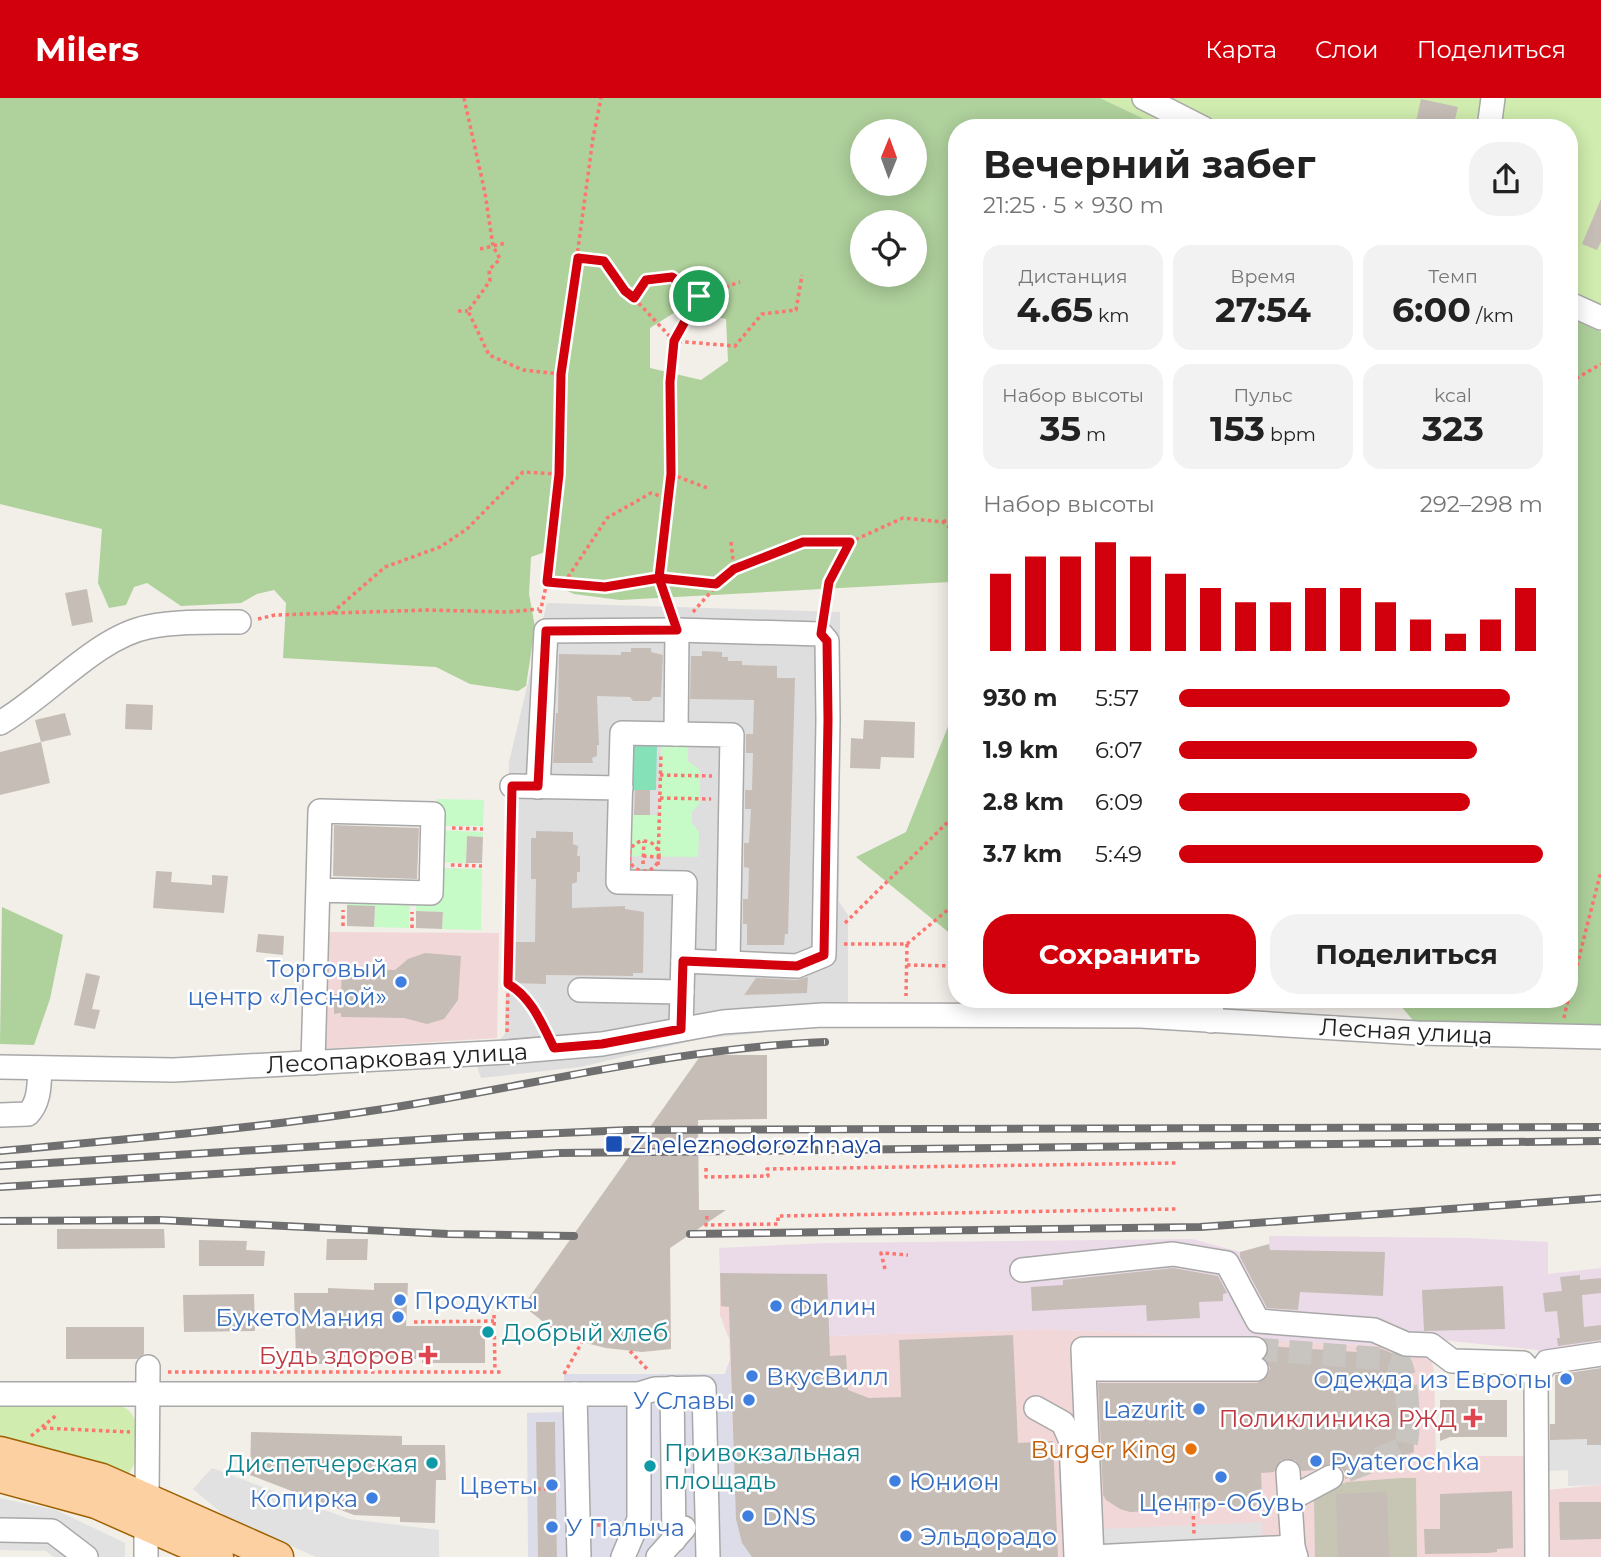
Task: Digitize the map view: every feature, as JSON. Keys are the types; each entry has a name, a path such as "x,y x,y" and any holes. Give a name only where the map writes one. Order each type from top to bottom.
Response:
{"main road":[{"path":"0,1452 102,1479 146,1512 218,1557"},
{"path":"0,1477 96,1503 146,1512 278,1557"}],"street":[{"path":"1144,98 1185,119"},
{"path":"1490,119 1493,98"},
{"path":"1578,307 1601,317"},
{"path":"0,723 27,708 95,652 119,636 147,627 239,622"},
{"path":"669,734 677,630"},
{"path":"538,786 546,631 677,630 821,634 827,641 824,955 797,966 683,961"},
{"path":"681,1029 685,883 618,882 622,733 732,735 728,962"},
{"path":"512,786 621,788"},
{"path":"313,1063 320,811 433,814 431,893 318,890"},
{"path":"580,990 682,992"},
{"name":"Лесопарковая улица","path":"0,1067 174,1070 507,1052 602,1044 681,1029 768,1018 906,1014 1141,1016 1211,1010"},
{"name":"Лесная улица","path":"1211,1010 1417,1032 1601,1037"},
{"path":"0,1115 28,1114 37,1097 40,1068"},
{"path":"1021,1270 1173,1254 1227,1263 1258,1321 1374,1330 1406,1344 1431,1345 1442,1361 1523,1363 1536,1378"},
{"path":"1084,1369 1256,1359 1083,1349 1092,1557 1295,1552 1289,1472"},
{"path":"1537,1557 1536,1378 1547,1362 1601,1354"},
{"path":"146,1557 148,1378"},
{"path":"0,1394 148,1378 575,1394 639,1394 655,1389 704,1388 708,1557"},
{"path":"672,1388 674,1539"},
{"path":"575,1394 579,1557"},
{"path":"623,1557 639,1519 639,1394"},
{"path":"1036,1408 1063,1423 1071,1441 1076,1557"},
{"path":"1290,1499 1331,1477"},
{"path":"658,1557 705,1506"},
{"path":"0,1530 52,1531 86,1557"}],"path":[{"path":"464,98 485,193 493,246 500,259 489,270 490,281 468,311"},
{"path":"239,622 275,615 427,610 508,612 539,609 547,582 559,474 561,374 593,138 601,98"},
{"path":"480,249 506,243"},
{"path":"578,258 604,261 625,291 674,341 735,345 762,314 796,310 802,275"},
{"path":"634,298 646,280 672,277 699,296"},
{"path":"677,630 659,578 671,474 670,382 674,341 699,296 740,282"},
{"path":"458,311 468,311"},
{"path":"468,311 489,355 523,370 561,374"},
{"path":"1578,377 1601,364"},
{"path":"331,614 385,568 440,547 467,530 523,472 559,474"},
{"path":"671,474 707,488"},
{"path":"564,583 607,518 651,493 668,499"},
{"path":"677,630 716,584 734,569 803,542 850,542 903,518 943,522 948,526"},
{"path":"943,522 948,519"},
{"path":"731,542 734,569"},
{"path":"821,634 829,582 850,542"},
{"path":"547,582 605,587 659,578 716,584"},
{"path":"658,883 660,775 669,734"},
{"path":"660,775 731,788"},
{"path":"507,1052 512,786"},
{"path":"660,799 731,788"},
{"path":"824,944 948,823"},
{"path":"432,828 483,829"},
{"path":"643,841 653,844 659,857 654,866 643,871 635,867 629,856 632,847 643,841"},
{"path":"432,865 482,866"},
{"path":"1578,962 1601,871"},
{"path":"824,944 907,944 948,910"},
{"path":"906,1014 907,944"},
{"path":"907,965 948,966"},
{"path":"508,984 520,990 541,1021 554,1048"},
{"path":"706,1168 706,1177 768,1177 767,1169 1176,1163"},
{"path":"706,1216 706,1225 778,1224 778,1216 1177,1209"},
{"path":"885,1269 881,1253 908,1255"},
{"path":"494,1315 495,1371"},
{"path":"414,1322 494,1321"},
{"path":"552,1374 564,1374 582,1342"},
{"path":"630,1351 651,1374"},
{"path":"148,1378 495,1371 507,1373"},
{"path":"41,1428 148,1433"},
{"path":"537,1489 562,1489"}],"shaded area":[{"path":"547,603 840,612 839,902 848,915 848,1024 700,1039 580,1067 481,1078 477,1066 505,1034 509,762"},
{"path":"325,932 499,933 497,1038 322,1049"},
{"path":"1269,1236 1467,1238 1548,1242 1548,1274 1601,1268 1601,1363 1536,1364 1538,1350 1433,1339 1400,1347 1048,1329 829,1336 827,1274 720,1273 719,1248 827,1243 1192,1239 1240,1252 1269,1246"},
{"path":"720,1273 827,1274 830,1336 1048,1329 1400,1347 1429,1352 1434,1370 1436,1456 1532,1456 1532,1557 714,1557 722,1374 725,1374 730,1360 729,1339 720,1315"},
{"name":"Привокзальная площадь","path":"730,1360 736,1519 742,1543 752,1557 557,1557 555,1422 537,1422 538,1557 528,1557 527,1413 564,1412 564,1374 725,1374"},
{"path":"1601,1422 1601,1485 1568,1486 1568,1470 1548,1471 1546,1425"},
{"path":"212,1468 349,1519 439,1530 439,1557 316,1557 225,1516 193,1489"},
{"path":"1416,1478 1417,1557 1315,1557 1314,1495 1347,1482"},
{"path":"1601,1485 1601,1557 1550,1557 1546,1490"},
{"path":"0,1498 56,1510 125,1543 125,1557 54,1557 46,1551 0,1550"},
{"path":"1262,1522 1263,1557 1104,1557 1103,1529"}],"green space":[{"path":"0,98 1100,98 1144,119 948,119 948,582 620,600 574,594 557,586 545,552 531,557 529,594 535,627 526,686 518,691 470,684 436,667 283,658 286,603 274,590 257,594 241,603 181,606 147,583 134,587 126,605 109,608 98,583 102,529 0,504","holes":["680,309 726,319 728,361 701,380 650,368 650,328"]},
{"path":"1100,98 1601,98 1601,332 1578,322 1578,119 1144,119"},
{"path":"1578,322 1601,332 1601,1026 1417,1025 1403,1008 1578,1008"},
{"path":"948,727 948,932 856,857 906,832"},
{"path":"626,744 657,745 656,790 626,790"},
{"path":"661,745 688,746 688,761 700,770 700,803 692,812 692,823 699,832 698,857 624,856 625,815 659,815"},
{"path":"437,799 484,800 483,826 436,826"},
{"path":"437,830 483,832 483,837 467,836 466,863 436,862"},
{"path":"437,868 482,869 481,930 442,929 443,912 416,911 416,897"},
{"path":"347,896 410,897 409,928 374,927 375,909 347,909"},
{"path":"2,907 63,935 50,999 34,1045 0,1044"},
{"path":"110,1405 129,1411 136,1427 134,1465 125,1476 0,1447 0,1406"}],"building":[{"path":"1421,99 1458,107 1455,119 1417,119"},
{"path":"1601,199 1601,242 1597,250 1582,244"},
{"path":"87,589 93,622 72,626 65,593"},
{"path":"631,648 651,648 651,652 663,655 661,697 653,697 650,701 633,701 630,697 597,696 599,745 597,756 592,758 593,763 553,763 558,713 559,654 621,655 621,652 631,652"},
{"path":"702,651 722,652 722,657 728,657 728,661 742,661 742,665 777,666 777,678 795,678 788,934 785,934 784,945 747,945 747,924 743,924 743,899 748,899 749,868 744,867 744,843 749,843 751,809 745,809 745,790 752,790 753,753 746,753 746,734 753,734 754,700 690,699 691,656 702,656"},
{"path":"126,704 153,705 152,730 125,729"},
{"path":"65,713 71,735 41,742 35,720"},
{"path":"864,720 915,722 914,758 881,757 880,769 850,768 851,738 863,739"},
{"path":"41,742 50,783 0,795 0,752"},
{"path":"635,790 650,790 650,815 634,815"},
{"path":"334,825 419,828 417,879 333,876"},
{"path":"536,831 573,832 573,844 578,846 577,856 580,856 580,872 577,872 577,882 572,884 572,908 625,906 625,909 644,912 643,973 633,973 633,976 546,975 546,984 511,983 512,942 535,942 536,879 531,879 531,838 536,838"},
{"path":"467,836 483,837 482,863 466,863"},
{"path":"156,871 172,872 171,882 212,885 212,875 228,876 224,913 153,908"},
{"path":"347,905 375,906 374,927 347,926"},
{"path":"416,911 443,912 442,929 416,928"},
{"path":"258,934 284,936 283,955 256,952"},
{"name":"Торговый центр «Лесной»","path":"425,953 461,956 458,1000 444,1019 427,1024 404,1018 341,1017 341,1013 334,1014 334,994 341,994 342,968 395,970 408,959"},
{"path":"86,973 100,976 92,1009 100,1010 95,1029 74,1025"},
{"path":"808,977 807,993 744,995 756,978 796,980"},
{"path":"701,1055 767,1055 767,1119 698,1120 699,1210 726,1210 670,1248 671,1349 642,1352 606,1348 582,1342 550,1327 523,1306"},
{"path":"57,1229 164,1229 165,1248 57,1249"},
{"path":"327,1239 368,1239 367,1260 326,1260"},
{"path":"199,1240 247,1241 246,1250 265,1251 264,1266 199,1266"},
{"path":"1269,1244 1270,1250 1385,1252 1383,1296 1300,1292 1298,1310 1267,1308 1240,1257 1240,1252"},
{"path":"1173,1268 1218,1276 1227,1293 1223,1294 1223,1301 1199,1302 1200,1318 1147,1321 1146,1305 1032,1311 1031,1287 1063,1285 1063,1280"},
{"name":"Юнион","path":"720,1273 827,1274 830,1356 846,1355 848,1390 869,1398 901,1397 899,1340 1013,1335 1018,1443 1053,1441 1058,1557 752,1557 742,1543 736,1519 729,1307 721,1306"},
{"path":"1580,1275 1580,1280 1601,1278 1601,1293 1582,1295 1584,1327 1601,1325 1601,1340 1558,1346 1557,1338 1560,1338 1557,1311 1545,1312 1543,1293 1562,1291 1560,1277"},
{"path":"374,1283 408,1283 406,1326 485,1326 485,1363 422,1363 422,1359 343,1357 343,1364 308,1364 308,1357 296,1357 294,1293 328,1293 328,1288 374,1290"},
{"path":"1503,1286 1505,1329 1424,1331 1422,1290"},
{"path":"254,1294 255,1331 184,1332 183,1295"},
{"path":"66,1327 144,1327 144,1354 137,1359 66,1359"},
{"path":"1268,1346 1357,1352 1356,1347 1382,1349 1404,1358 1411,1375 1414,1452 1345,1479 1344,1471 1338,1465 1331,1463 1314,1470 1302,1471 1295,1460 1281,1460 1274,1472 1261,1473 1262,1497 1255,1506 1130,1512 1106,1500 1103,1495 1098,1383 1257,1383 1268,1375 1270,1368 1265,1359"},
{"path":"1601,1368 1601,1445 1587,1445 1587,1439 1550,1440 1550,1424 1555,1424 1555,1375"},
{"name":"Поликлиника РЖД","path":"1440,1400 1507,1400 1507,1437 1450,1437 1440,1441"},
{"path":"536,1422 555,1422 557,1557 538,1557"},
{"path":"251,1432 402,1436 402,1445 445,1445 446,1480 436,1480 435,1523 400,1522 400,1517 354,1515 250,1475"},
{"path":"1512,1491 1513,1548 1487,1553 1425,1554 1424,1529 1440,1529 1440,1494"},
{"path":"1387,1492 1389,1557 1338,1557 1336,1494"},
{"path":"1559,1502 1601,1502 1601,1539 1560,1540"}],"tunnel":[{"path":"1255,1349 1387,1359 1400,1363 1408,1405 1405,1448 1331,1477"}],"railway":[{"path":"0,1151 342,1115 661,1059 825,1042"},
{"path":"0,1166 465,1137 630,1130 1601,1127"},
{"path":"0,1187 559,1153 1601,1141"},
{"path":"690,1234 1200,1227 1601,1198"},
{"path":"0,1221 159,1220 448,1234 574,1236"}],"place":[{"name":"Торговый центр «Лесной»","path":"401,982"},
{"name":"Zheleznodorozhnаyа","path":"614,1144"},
{"name":"Продукты","path":"400,1300"},
{"name":"Филин","path":"776,1306"},
{"name":"БукетоМания","path":"398,1317"},
{"name":"Добрый хлеб","path":"488,1332"},
{"name":"Будь здоров","path":"428,1355"},
{"name":"ВкусВилл","path":"752,1376"},
{"name":"Одежда из Европы","path":"1566,1379"},
{"name":"У Славы","path":"749,1400"},
{"name":"Lazurit","path":"1199,1409"},
{"name":"Поликлиника РЖД","path":"1473,1418"},
{"name":"Burger King","path":"1191,1449"},
{"name":"Pyaterochka","path":"1316,1461"},
{"name":"Диспетчерская","path":"432,1463"},
{"name":"Привокзальная площадь","path":"650,1466"},
{"name":"Центр-Обувь","path":"1221,1477"},
{"name":"Юнион","path":"895,1481"},
{"name":"Цветы","path":"552,1485"},
{"name":"Копирка","path":"372,1498"},
{"name":"DNS","path":"748,1516"},
{"name":"У Палыча","path":"552,1527"},
{"name":"Эльдорадо","path":"906,1536"}],"route":[{"path":"699,296 672,277 646,280 634,298 625,291 604,261 578,258 561,374 559,474 547,582 605,587 659,578 716,584 734,569 803,542 850,542 829,582 821,634 827,641 828,720 824,955 797,966 683,961 681,1029 602,1044 554,1048 541,1021 520,990 508,984 512,786 538,786 546,631 677,630 659,578 671,474 670,382 674,341 699,296"}]}
